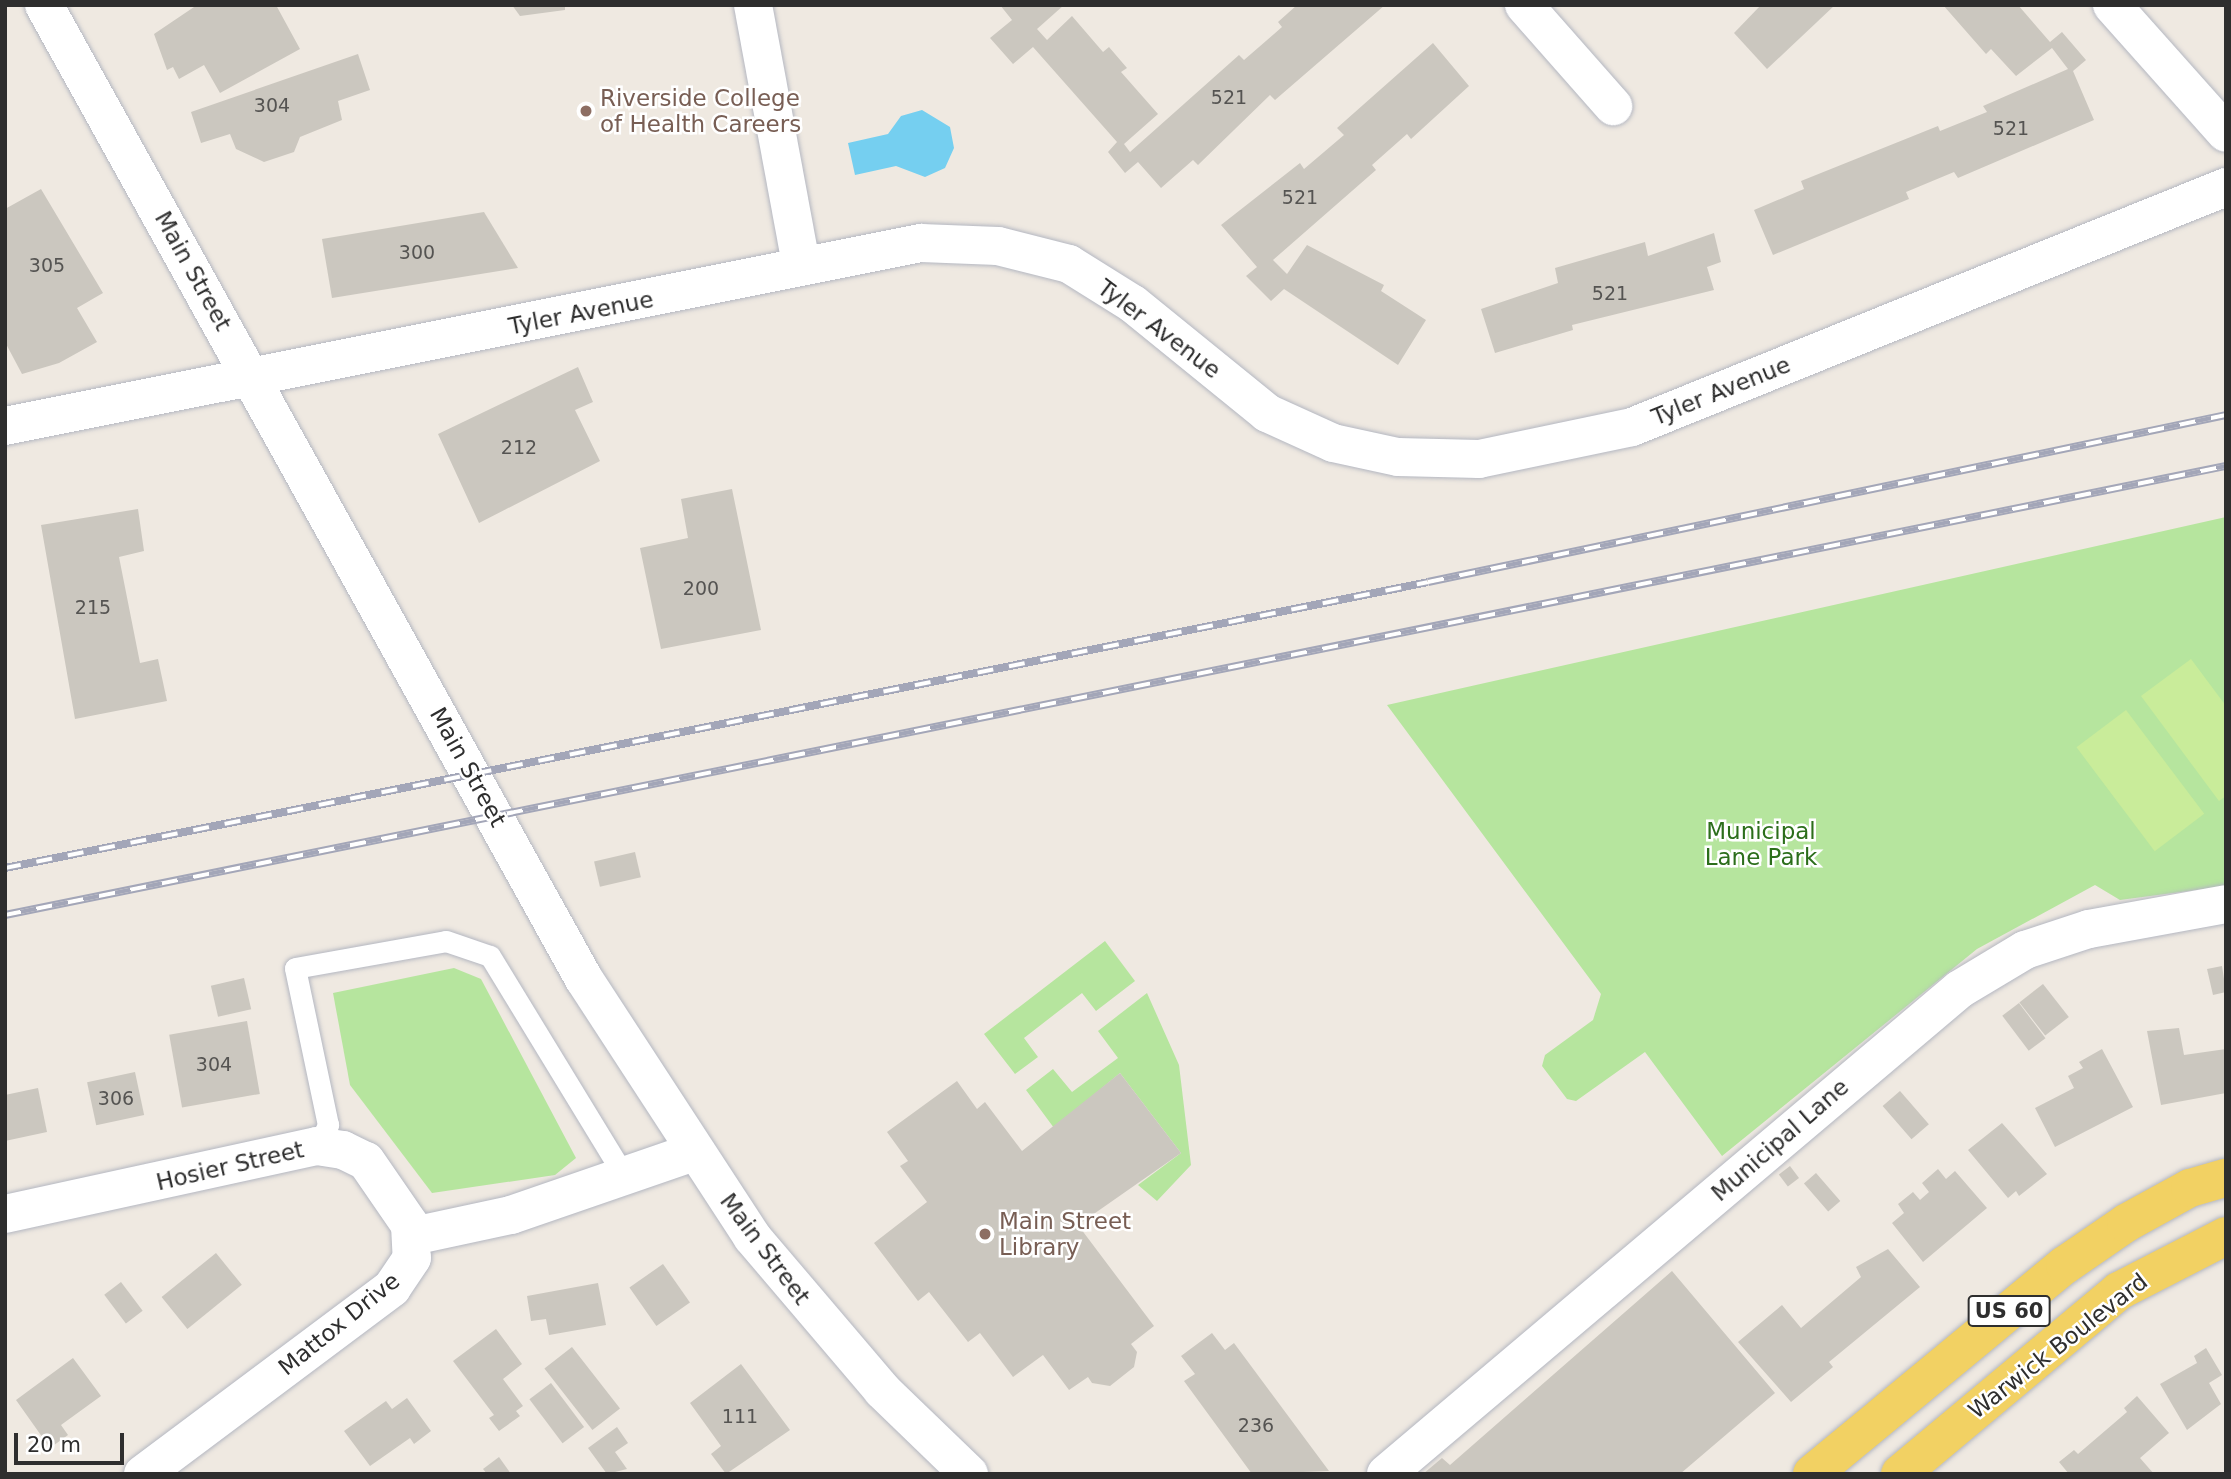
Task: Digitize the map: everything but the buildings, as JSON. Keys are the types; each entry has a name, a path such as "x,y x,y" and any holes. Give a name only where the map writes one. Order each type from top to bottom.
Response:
{"main road":[{"name":"US 60","path":"1812,1474 2065,1265 2147,1211 2190,1188 2226,1178"},
{"name":"Warwick Boulevard","path":"1900,1474 2119,1291 2177,1256 2226,1236"}],"street":[{"name":"Main Street","path":"44,5 584,979 694,1152 815,1316 969,1474"},
{"path":"753,5 801,264"},
{"path":"1524,5 1613,106"},
{"path":"2112,5 2226,133"},
{"name":"Tyler Avenue","path":"5,426 251,376 651,301 801,264 921,243 998,246 1069,264 1133,304 1267,413 1332,443 1398,457 1479,459 1632,427 2226,187"},
{"name":"Municipal Lane","path":"1385,1474 1960,989 2025,950 2089,929 2226,904"},
{"name":"Hosier Street","path":"5,1213 317,1146 342,1150 366,1161 413,1236"},
{"path":"413,1236 511,1215 626,1179 694,1152"},
{"name":"Mattox Drive","path":"143,1474 392,1288 412,1258 413,1236"}],"lane":[{"path":"317,1146 328,1125 295,968 446,942 490,957 626,1179"}],"green space":[{"name":"Municipal Lane Park","path":"2226,517 2226,886 2120,900 2095,885 1977,949 1722,1156 1645,1052 1576,1101 1567,1099 1542,1066 1545,1055 1593,1020 1601,994 1387,705"},
{"path":"2191,659 2226,706 2226,796 2219,801 2141,696"},
{"path":"2126,710 2204,814 2155,851 2076,747"},
{"path":"1105,941 1135,981 1096,1011 1082,993 1024,1038 1038,1057 1015,1074 984,1034"},
{"path":"454,968 481,979 576,1158 555,1175 432,1193 350,1085 333,993"},
{"path":"1147,993 1179,1065 1191,1165 1157,1201 1138,1185 1181,1153 1120,1073 1054,1128 1026,1090 1053,1069 1072,1092 1118,1058 1098,1031"}],"water":[{"path":"922,110 950,127 954,148 945,168 925,177 896,166 855,175 848,143 888,134 901,116"}],"railway":[{"path":"5,868 1428,582 2226,415"},
{"path":"5,915 2226,466"}],"place":[{"name":"Riverside College of Health Careers","path":"586,111"},
{"name":"Main Street Library","path":"985,1234"}]}
